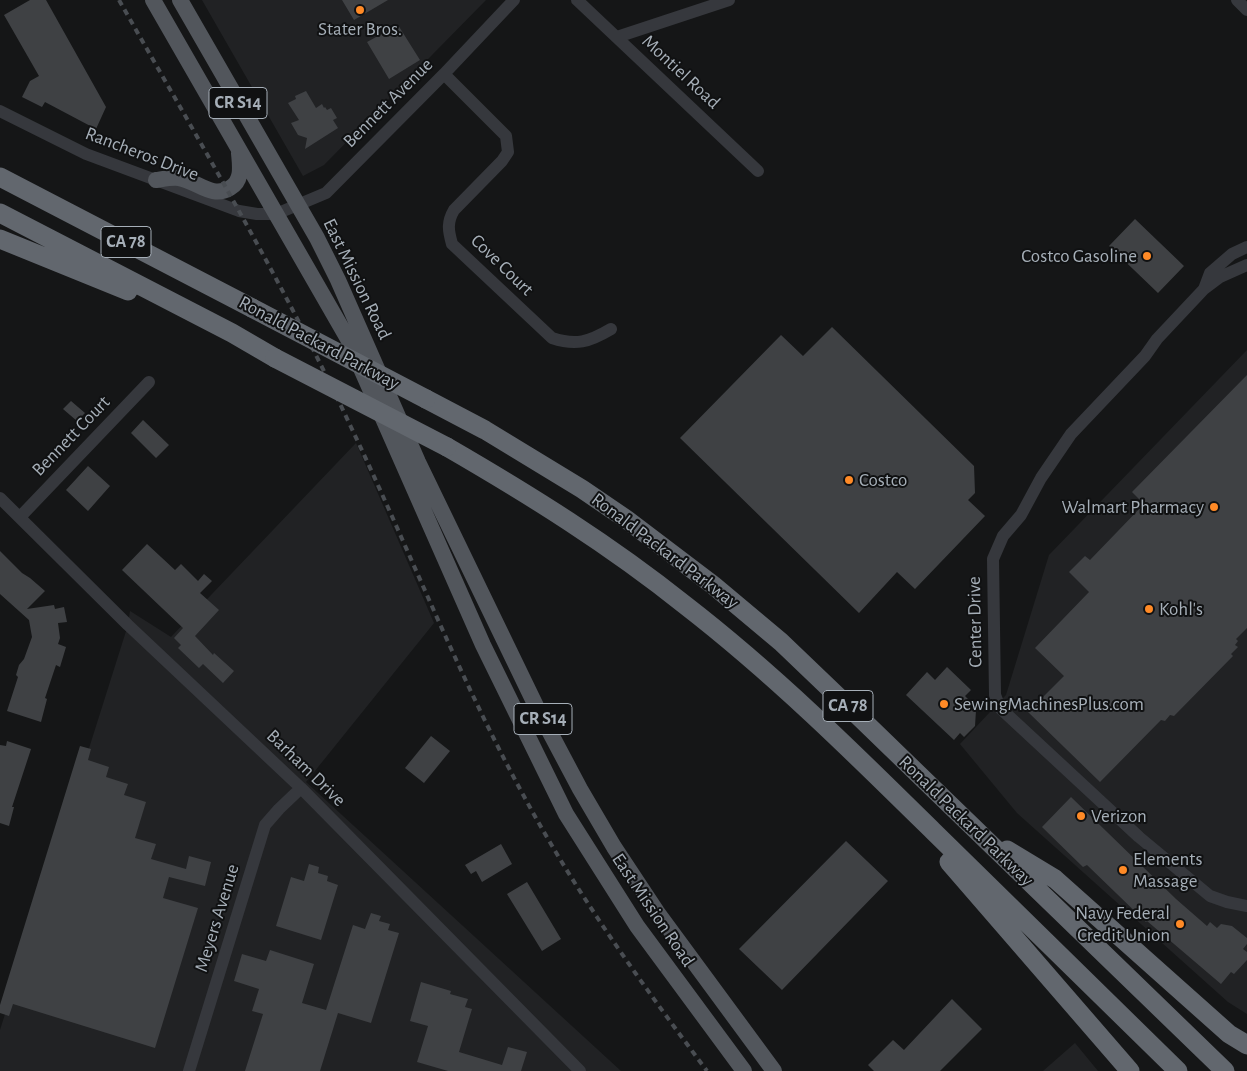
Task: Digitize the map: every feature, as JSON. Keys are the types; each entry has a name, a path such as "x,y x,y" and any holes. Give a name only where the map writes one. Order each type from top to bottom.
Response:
{"highway":[{"name":"Ronald Packard Parkway","path":"0,177 485,430 530,456 626,519 672,553 781,642 1225,1071"},
{"name":"Ronald Packard Parkway","path":"0,213 447,447 511,484 602,542 729,640 819,720 1178,1071"},
{"path":"0,239 232,333"},
{"path":"910,808 958,874 1130,1071"},
{"path":"976,832 1055,879 1230,1034 1247,1045"}],"main road":[{"name":"East Mission Road","path":"152,0 348,339 483,645 566,814 637,926 744,1071"},
{"name":"East Mission Road","path":"180,0 343,289 418,462 536,706 572,774 614,847 657,912 774,1071"},
{"path":"156,180 179,178 212,191 223,193 234,187 238,180 240,171 239,151"},
{"path":"541,764 562,775 572,774"}],"street":[{"name":"Bennett Avenue","path":"276,214 326,193 514,0"},
{"name":"Montiel Road","path":"577,0 758,171"},
{"path":"617,37 729,0"},
{"path":"1237,0 1247,10"},
{"name":"Cove Court","path":"444,74 506,136 508,152 502,161 454,210 449,219 448,230 452,244 552,338 567,343 579,342 596,338 611,329"},
{"name":"Rancheros Drive","path":"0,111 86,154 240,211 257,214 276,214"},
{"name":"Center Drive","path":"1204,289 1210,273 1232,254 1247,247"},
{"name":"Center Drive","path":"1247,265 1220,277 1204,289 1157,339 1145,356 1071,434 1041,478 1021,515 1003,536 993,559 995,695 1000,708 1139,837 1210,896 1247,906"},
{"name":"Bennett Court","path":"20,517 149,382"},
{"name":"Barham Drive","path":"0,498 128,625 301,788 580,1071"},
{"name":"Meyers Avenue","path":"189,1071 265,825 301,788"}],"shaded area":[{"path":"202,0 486,0 324,165 303,176"},
{"path":"1247,350 1247,1014 1228,1002 1017,813 960,744 1006,695 1049,555"},
{"path":"356,443 434,623 306,782 621,1071 0,1071 0,1030 128,625 130,611 171,637"},
{"path":"1075,1043 1098,1071 1043,1071"}],"building":[{"path":"30,0 46,0 106,107 96,129 45,102 42,107 22,97 30,81 39,76 4,15"},
{"name":"Stater Bros.","path":"342,0 388,0 354,20"},
{"path":"398,25 420,60 389,79 367,42"},
{"path":"306,91 316,108 322,104 327,110 331,108 337,118 333,120 338,128 305,149 307,138 298,135 291,123 299,120 288,103 296,99 295,96"},
{"name":"Costco Gasoline","path":"1135,219 1184,266 1158,293 1109,246"},
{"name":"Costco","path":"832,327 974,466 975,493 968,500 985,516 915,589 897,572 859,613 680,438 781,335 803,356"},
{"path":"1247,375 1247,628 1236,639 1238,641 1235,645 1238,647 1231,654 1233,656 1174,716 1170,715 1165,721 1161,720 1100,782 1028,712 1064,676 1035,648 1089,592 1069,572 1085,556 1090,560 1144,504 1132,492"},
{"path":"71,401 85,413 77,421 63,409"},
{"path":"143,420 169,445 156,458 131,433"},
{"path":"88,466 110,486 88,511 66,490"},
{"path":"147,544 175,570 181,564 198,581 204,574 212,581 200,593 219,610 195,636 213,655 214,653 234,671 223,683 203,664 199,668 178,648 181,645 174,638 183,628 122,570"},
{"path":"0,551 22,573 45,591 27,609 54,605 55,609 64,607 67,622 58,623 60,638 58,644 66,647 60,667 56,665 45,698 47,699 41,722 7,711 18,677 16,675 19,665 24,659 32,637 29,620 0,594"},
{"name":"SewingMachinesPlus.com","path":"947,667 971,690 965,696 972,703 970,705 976,710 975,726 964,737 960,733 954,740 906,695 927,672 935,680"},
{"path":"431,736 450,751 424,783 405,768"},
{"path":"7,741 31,749 12,807 14,807 9,826 0,823 0,745 6,746"},
{"path":"80,746 91,749 88,760 109,767 106,777 128,784 124,795 146,802 135,838 156,844 151,859 186,869 189,856 211,862 205,886 169,877 163,898 198,908 155,1048 13,1004 9,1016 0,1013 0,1005"},
{"path":"1071,797 1176,899 1207,926 1210,922 1217,928 1221,924 1232,926 1247,938 1247,944 1243,949 1247,952 1247,960 1234,974 1231,972 1221,984 1146,922 1087,865 1083,867 1042,827"},
{"path":"846,841 888,881 782,990 739,949"},
{"path":"501,844 512,864 482,882 476,871 471,874 465,865"},
{"path":"309,864 319,867 318,873 328,876 327,881 338,885 321,940 276,926 291,877 304,881"},
{"path":"527,882 561,939 542,951 507,894"},
{"path":"371,913 381,916 379,921 390,924 388,930 399,933 371,1023 338,1013 320,1071 245,1071 263,1014 252,1011 259,989 234,981 242,954 266,961 270,950 314,964 302,1003 326,1010 353,925 365,929"},
{"path":"421,982 451,991 450,994 468,999 465,1007 472,1009 459,1052 502,1065 508,1047 527,1052 521,1071 448,1071 417,1062 428,1026 410,1021"},
{"path":"952,999 982,1029 940,1071 874,1071 868,1065 893,1040 904,1050"}],"railway":[{"path":"119,0 239,211 325,372 479,709 526,800 589,905 707,1071"}],"place":[{"name":"Stater Bros.","path":"360,10"},
{"name":"Costco Gasoline","path":"1147,256"},
{"name":"Costco","path":"849,480"},
{"name":"Walmart Pharmacy","path":"1214,507"},
{"name":"Kohl's","path":"1149,609"},
{"name":"SewingMachinesPlus.com","path":"944,704"},
{"name":"Verizon","path":"1081,816"},
{"name":"Elements Massage","path":"1123,870"},
{"name":"Navy Federal Credit Union","path":"1180,924"}]}
